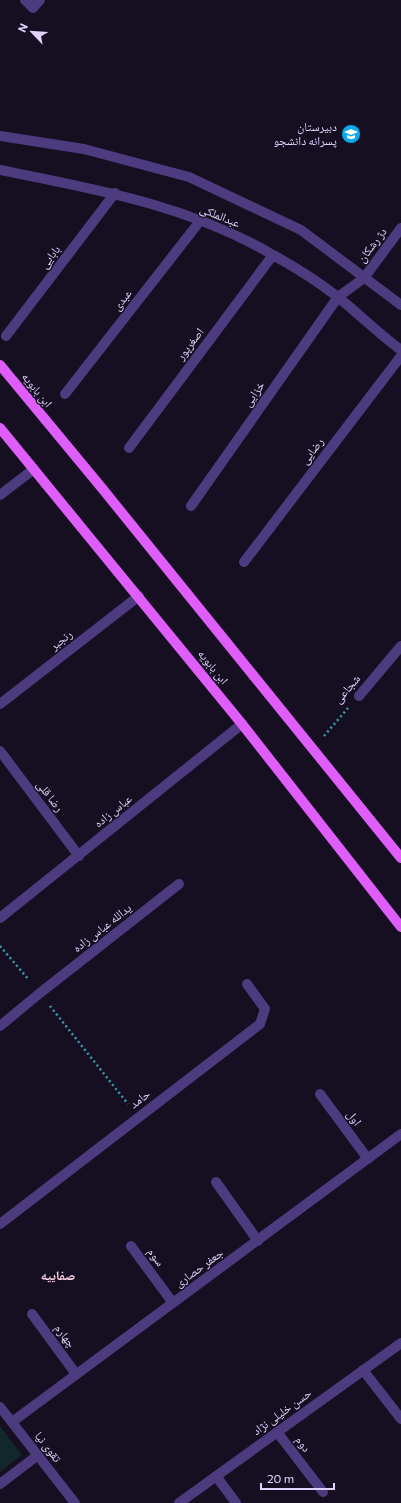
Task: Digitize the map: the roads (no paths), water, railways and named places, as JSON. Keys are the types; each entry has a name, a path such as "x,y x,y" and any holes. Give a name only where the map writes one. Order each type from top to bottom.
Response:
{"main road":[{"name":"ابن بابویه","path":"0,366 401,858"},
{"name":"ابن بابویه","path":"0,428 139,596 242,724 401,927"}],"street":[{"path":"25,0 33,8 40,0"},
{"name":"عبدالملکی","path":"0,136 84,149 189,177 301,230 401,305"},
{"name":"عبدالملکی","path":"0,170 115,193 156,204 237,236 273,255 338,297 374,330 401,350"},
{"name":"بابایی","path":"6,336 115,193"},
{"name":"عبدی","path":"65,394 200,221"},
{"name":"دژ رشکان","path":"338,297 364,278 401,228"},
{"name":"اصغرپور","path":"129,448 273,255"},
{"name":"خزایی","path":"191,506 338,297"},
{"name":"رضایی","path":"244,562 401,356"},
{"path":"0,495 34,469"},
{"name":"رنجبر","path":"0,704 139,596"},
{"name":"شجاعی","path":"359,696 401,646"},
{"name":"عباس زاده","path":"0,918 242,724"},
{"name":"رضا قلی","path":"0,751 78,856"},
{"name":"یدالله عباس زاده","path":"0,1026 180,884"},
{"name":"حامد","path":"0,1224 260,1024 265,1009 248,984"},
{"name":"اول","path":"320,1094 368,1159"},
{"name":"جعفر حصاری","path":"12,1422 401,1134"},
{"path":"216,1182 258,1241"},
{"name":"سوم","path":"131,1246 173,1303"},
{"name":"چهارم","path":"32,1314 76,1374"},
{"name":"حسن خلیلی نژاد","path":"179,1503 401,1343"},
{"path":"363,1370 401,1419"},
{"name":"تقوی نیا","path":"0,1407 75,1503"},
{"name":"دوم","path":"277,1432 323,1492"},
{"path":"0,1484 38,1455"},
{"path":"216,1476 236,1503"}],"place":[{"name":"دبیرستان پسرانه دانشجو","path":"351,134"}],"district":[{"name":"صفاییه","path":"58,1275"}]}
